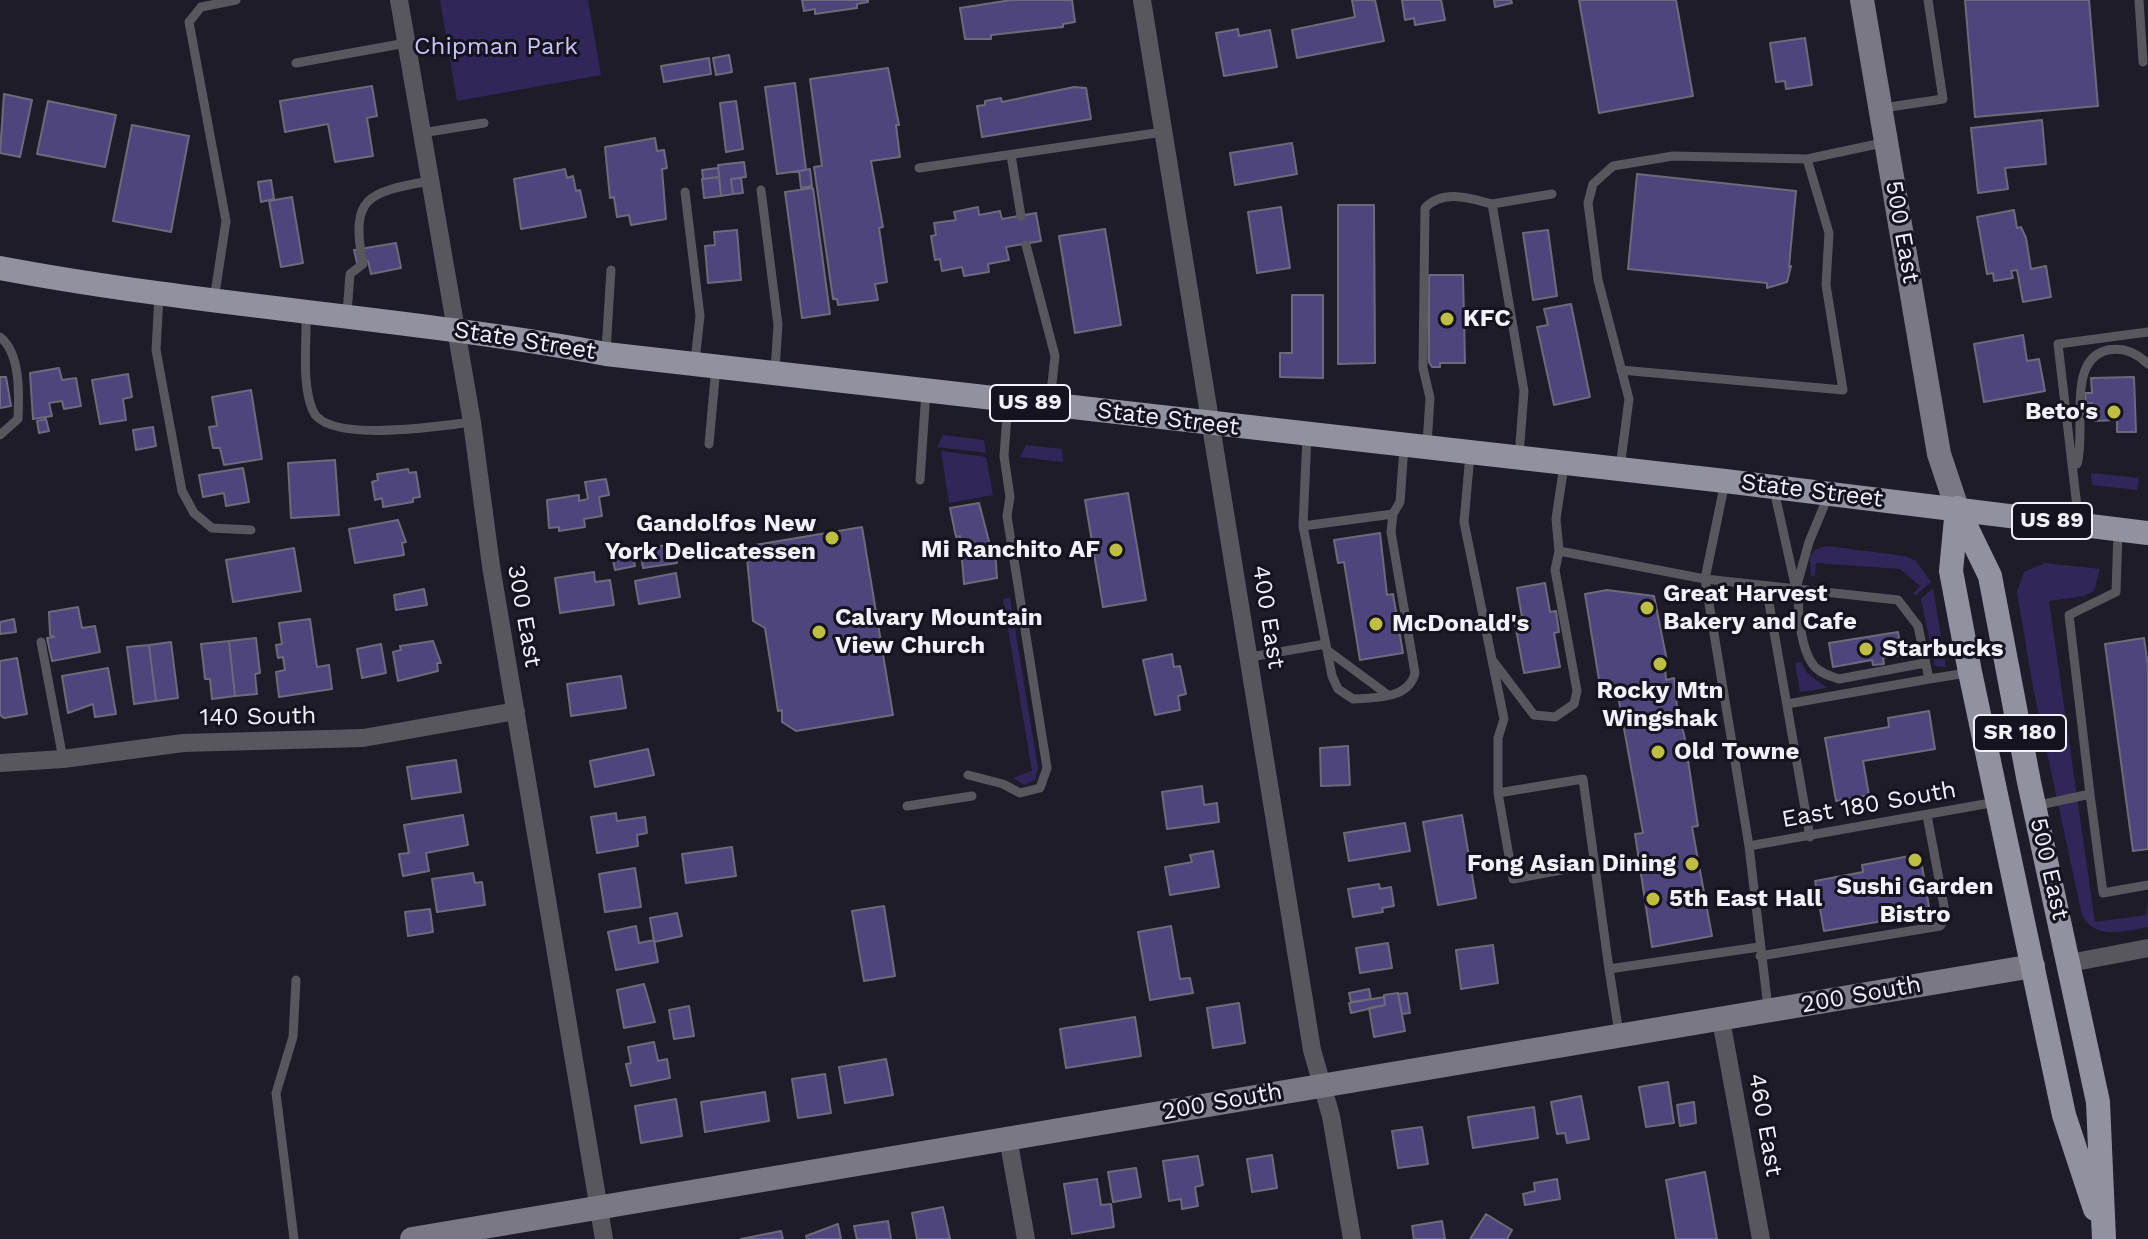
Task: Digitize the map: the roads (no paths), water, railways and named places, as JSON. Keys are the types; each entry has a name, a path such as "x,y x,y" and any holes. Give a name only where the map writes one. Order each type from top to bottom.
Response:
{"main road":[{"name":"State Street","path":"0,268 159,294 455,329 606,354 1829,493 2148,533"},
{"name":"500 East","path":"1957,508 1988,568 2098,1102 2104,1239 2064,1115 1996,802 1951,571 1957,508"}],"street":[{"name":"300 East","path":"399,0 472,422 516,711 604,1239"},
{"name":"400 East","path":"1142,0 1312,1050 1331,1116 1352,1239"},
{"name":"500 East","path":"1862,0 1939,454 1957,508"},
{"name":"140 South","path":"0,763 63,759 183,743 363,738 516,711"},
{"path":"2070,963 2148,948"},
{"name":"200 South","path":"412,1239 2033,966"},
{"name":"460 East","path":"1721,1020 1761,1239"},
{"path":"1008,1138 1026,1239"}],"lane":[{"path":"214,301 226,221 189,22 201,7 236,0"},
{"path":"1881,108 1943,99 1928,0"},
{"path":"2139,0 2143,62"},
{"path":"296,63 406,43"},
{"path":"422,133 484,123"},
{"path":"919,168 1163,132"},
{"path":"1620,471 1629,399 1598,280 1588,203 1593,184 1613,166 1673,156 1807,159 1887,142"},
{"path":"1011,155 1021,216"},
{"path":"1621,370 1843,390 1826,285 1829,233 1807,159"},
{"path":"346,316 350,274 363,264 356,223 361,209 372,198 393,188 430,181"},
{"path":"761,190 778,325 775,374"},
{"path":"685,192 705,366 709,444"},
{"path":"1307,436 1303,526 1334,683 1343,694 1353,699 1388,695 1410,686 1415,673 1391,532 1393,514 1400,502 1430,398 1423,368 1425,208 1443,197 1492,204 1552,194"},
{"path":"1492,204 1524,391 1519,459"},
{"path":"1026,245 1055,356 1050,405"},
{"path":"606,354 611,270"},
{"path":"159,294 156,350 182,491 194,513 212,528 251,530"},
{"path":"306,311 308,396 313,414 322,422 361,430 402,430 472,422"},
{"path":"2079,524 2075,468 2058,344 2148,332"},
{"path":"0,337 14,362 19,396 18,419 0,435"},
{"path":"2075,468 2082,447 2081,383 2084,369 2103,351 2119,348 2139,355 2148,364"},
{"path":"920,480 926,391"},
{"path":"968,775 1026,793 1040,788 1047,768 1007,516 1010,497 1004,456 1008,400"},
{"path":"1470,454 1464,522 1504,719 1498,738 1498,793 1513,879 1594,864"},
{"path":"1491,658 1534,715 1555,717 1574,704 1577,691 1555,570 1559,551 1556,519 1564,465"},
{"path":"1725,481 1705,579 1749,846 1759,952 1769,1011"},
{"path":"1773,487 1798,589"},
{"path":"1829,493 1809,542 1798,589 1807,656 1826,675 1839,679 1925,663"},
{"path":"1303,526 1393,514"},
{"path":"2118,529 2116,592 2069,615 2103,893 2148,885"},
{"path":"1559,551 1705,579 1898,600 1918,626 1929,679"},
{"path":"1766,586 1810,837"},
{"path":"41,642 63,759"},
{"path":"1250,657 1326,647 1388,695"},
{"path":"1787,704 1970,672"},
{"path":"1498,793 1583,779 1620,1036"},
{"path":"2035,806 2090,794"},
{"path":"907,806 972,796"},
{"name":"East 180 South","path":"1749,846 1996,802"},
{"path":"1609,969 1759,952 1940,926 1946,917 1927,815"},
{"path":"294,1239 276,1093 293,1037 296,980"}],"place":[{"name":"KFC","path":"1447,319"},
{"name":"Beto's","path":"2114,412"},
{"name":"Gandolfos New York Delicatessen","path":"832,538"},
{"name":"Mi Ranchito AF","path":"1116,550"},
{"name":"Great Harvest Bakery and Cafe","path":"1647,608"},
{"name":"McDonald's","path":"1376,624"},
{"name":"Calvary Mountain View Church","path":"819,632"},
{"name":"Starbucks","path":"1866,649"},
{"name":"Rocky Mtn Wingshak","path":"1660,664"},
{"name":"Old Towne","path":"1658,752"},
{"name":"Sushi Garden Bistro","path":"1915,860"},
{"name":"Fong Asian Dining","path":"1692,864"},
{"name":"5th East Hall","path":"1653,899"}],"park label":[{"name":"Chipman Park","path":"496,47"}]}
